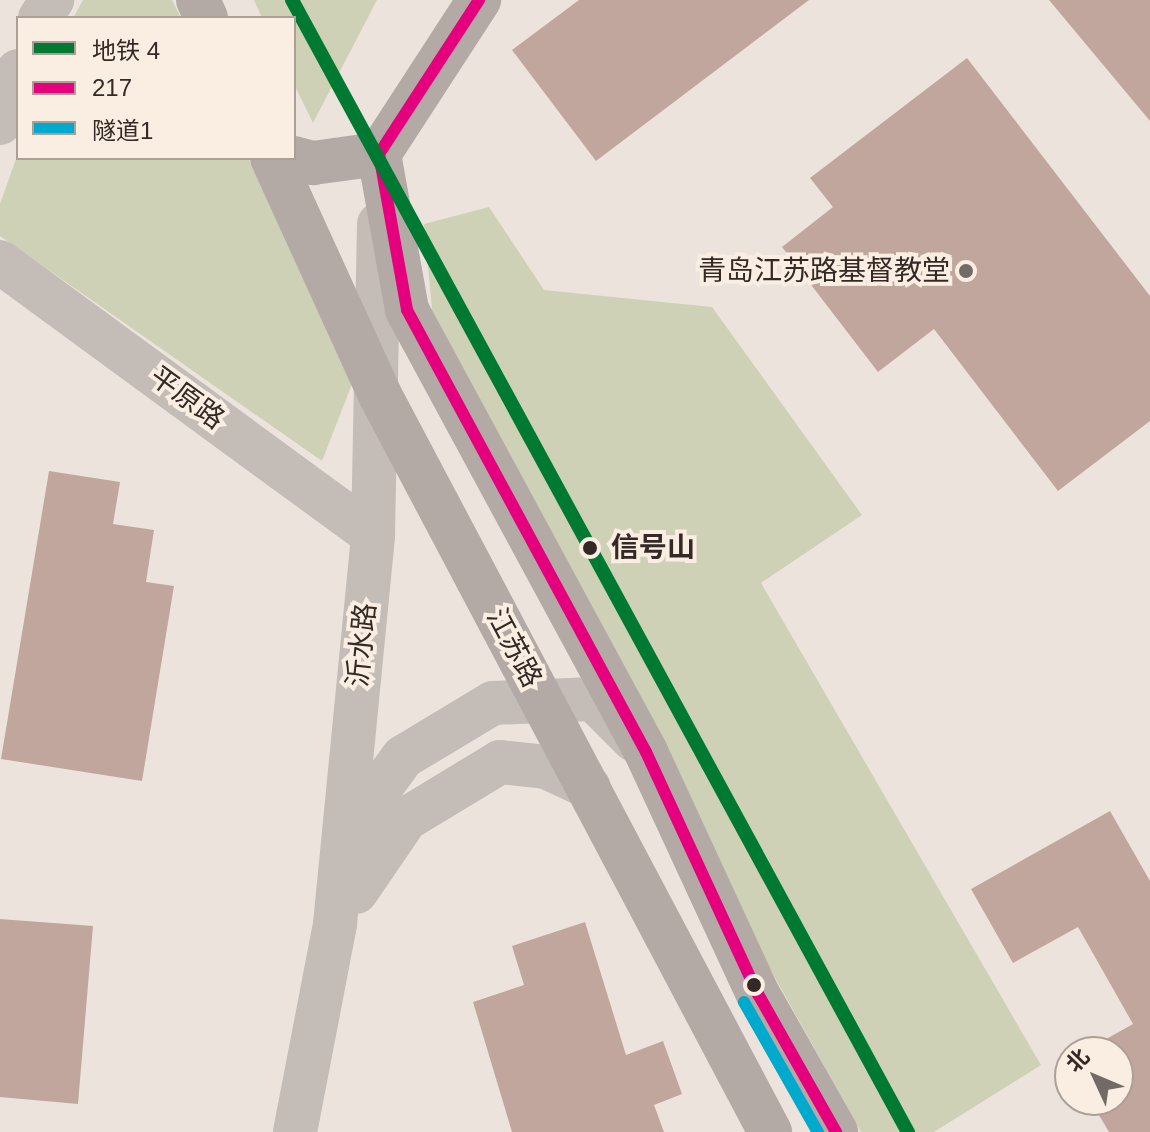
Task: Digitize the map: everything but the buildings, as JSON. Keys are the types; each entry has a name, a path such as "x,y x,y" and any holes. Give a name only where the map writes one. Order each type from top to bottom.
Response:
{"main road":[{"path":"479,0 379,154 407,310 646,752 758,994 836,1132"},
{"path":"296,159 313,163 379,154"},
{"name":"江苏路","path":"273,160 380,395 770,1132"}],"street":[{"path":"0,123 16,77"},
{"name":"沂水路","path":"295,1132 335,924 373,535 380,395 379,154"},
{"name":"平原路","path":"0,262 373,535"},
{"path":"335,924 368,805 403,757 493,703 593,699 646,752"},
{"path":"335,924 406,819 500,762 546,767 589,787"}],"green space":[{"path":"83,0 172,0 180,16 74,16"},
{"path":"254,0 377,0 313,123 296,88 296,16 261,16"},
{"path":"16,159 249,160 354,379 322,461 0,236 0,204"},
{"path":"489,207 544,290 712,307 862,515 761,583 1041,1065 934,1132 861,1132 438,373 424,224"}],"metro line":[{"name":"4","path":"292,0 908,1132"}],"transit line":[{"name":"217","path":"479,0 379,154 407,310 646,752 758,994 836,1132"},
{"name":"隧道1","path":"744,1002 818,1132"}],"place":[{"name":"青岛江苏路基督教堂","path":"966,271"},
{"name":"信号山","path":"590,548"}]}
